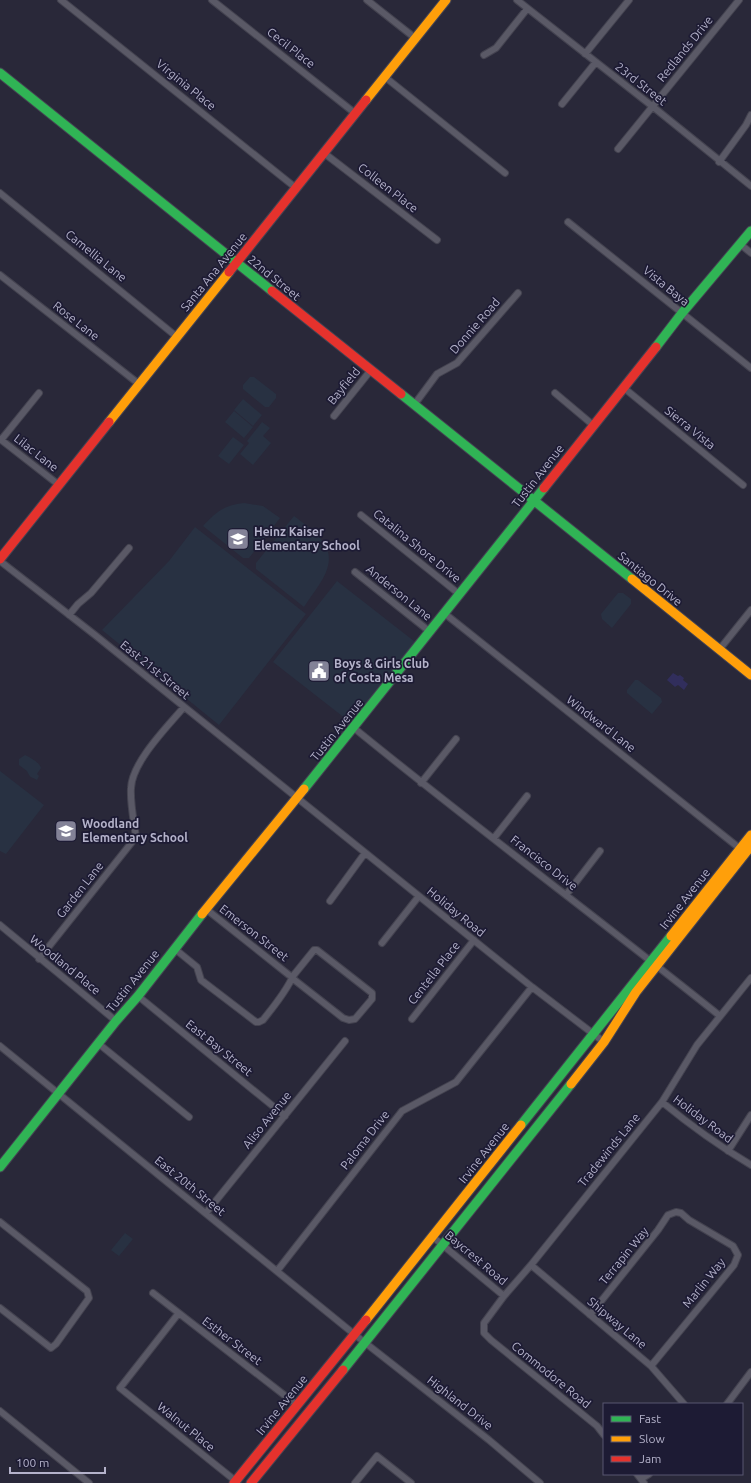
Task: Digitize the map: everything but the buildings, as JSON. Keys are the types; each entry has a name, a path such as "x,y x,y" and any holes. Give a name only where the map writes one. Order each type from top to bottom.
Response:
{"street":[{"name":"Virginia Place","path":"61,0 296,188"},
{"name":"Cecil Place","path":"212,0 356,114"},
{"path":"367,0 415,38"},
{"name":"Santa Ana Avenue","path":"0,560 446,0"},
{"name":"23rd Street","path":"517,0 751,186"},
{"path":"586,54 629,0"},
{"name":"Redlands Drive","path":"618,149 739,0"},
{"path":"484,55 496,48 528,9"},
{"path":"562,104 596,62"},
{"name":"22nd Street","path":"0,73 534,501"},
{"path":"385,77 505,173"},
{"path":"720,162 746,125 751,114"},
{"name":"Colleen Place","path":"324,153 437,240"},
{"name":"Camellia Lane","path":"0,193 177,337"},
{"name":"Vista Baya","path":"568,222 751,368"},
{"name":"Tustin Avenue","path":"0,1167 206,909 354,728 429,631 624,388 682,313 751,231"},
{"path":"740,244 751,253"},
{"name":"Rose Lane","path":"0,275 140,384"},
{"name":"Donnie Road","path":"414,405 437,374 457,363 518,293"},
{"name":"Bayfield","path":"334,416 371,370"},
{"name":"Sierra Vista","path":"624,388 743,485"},
{"path":"0,439 39,393"},
{"path":"555,393 593,426"},
{"name":"Lilac Lane","path":"0,439 59,485"},
{"name":"Santiago Drive","path":"534,501 751,675"},
{"name":"Catalina Shore Drive","path":"361,515 459,594"},
{"path":"68,614 92,593 129,548"},
{"name":"East 21st Street","path":"0,560 296,798"},
{"name":"Anderson Lane","path":"355,572 429,631"},
{"path":"719,650 751,610"},
{"name":"Windward Lane","path":"444,613 745,849"},
{"name":"Garden Lane","path":"39,959 136,837 130,788 136,770 146,752 184,707"},
{"name":"Francisco Drive","path":"354,728 421,783 494,838 720,1016"},
{"path":"421,783 456,739"},
{"path":"494,838 527,796"},
{"name":"Holiday Road","path":"296,798 532,987 604,1042"},
{"name":"Irvine Avenue","path":"236,1482 594,1034 654,963 745,849 751,835"},
{"path":"566,895 600,851"},
{"path":"330,901 365,853"},
{"path":"382,943 419,896"},
{"name":"Emerson Street","path":"206,909 343,1018 349,1020 356,1019 372,999 372,993 317,950 313,951 291,976"},
{"name":"Woodland Place","path":"0,925 39,959 116,1021"},
{"name":"Centella Place","path":"412,1019 474,940"},
{"path":"175,949 196,967 201,980 256,1022 263,1020 288,987 291,976"},
{"name":"Irvine Avenue","path":"251,1483 366,1343 604,1042 654,963"},
{"name":"Tradewinds Lane","path":"484,1333 484,1323 504,1296 531,1265 662,1102 696,1045 751,978"},
{"name":"Paloma Drive","path":"277,1271 402,1111 456,1082 532,987"},
{"name":"East Bay Street","path":"138,996 285,1116"},
{"name":"Aliso Avenue","path":"206,1213 345,1041"},
{"path":"99,1044 189,1117"},
{"name":"East 20th Street","path":"0,1046 366,1343"},
{"name":"Holiday Road","path":"662,1102 728,1152 751,1165"},
{"path":"728,1152 751,1115"},
{"name":"Terrapin Way","path":"590,1315 658,1230 668,1215 676,1212"},
{"name":"Marlin Way","path":"651,1366 734,1265 738,1255 733,1246 692,1222 681,1213 676,1212"},
{"path":"0,1222 88,1292 89,1300 56,1344 51,1348 0,1308"},
{"name":"Baycrest Road","path":"433,1237 504,1296"},
{"name":"Shipway Lane","path":"531,1265 651,1366 683,1403"},
{"name":"Esther Street","path":"153,1293 178,1314 298,1405"},
{"name":"Walnut Place","path":"178,1314 120,1388 236,1482"},
{"name":"Commodore Road","path":"484,1333 597,1426 603,1434"},
{"name":"Highland Drive","path":"366,1343 489,1440 540,1483"},
{"path":"727,1403 751,1372"},
{"path":"0,1412 89,1483"},
{"path":"355,1483 377,1456 411,1483"}],"shaded area":[{"path":"250,377 254,377 276,394 276,398 269,407 265,407 243,389 243,385"},
{"path":"243,399 262,415 253,426 234,410"},
{"path":"234,411 253,427 244,438 225,422"},
{"path":"262,422 270,428 263,436 271,443 253,465 240,454 249,443 247,441"},
{"path":"233,437 244,445 229,464 218,456"},
{"path":"244,503 263,506 280,518 249,558 243,558 203,526 212,517 226,507"},
{"path":"294,516 320,538 326,547 329,556 326,573 304,607 256,569 256,563"},
{"path":"195,527 306,614 219,725 102,630 169,561"},
{"path":"337,581 419,645 355,726 273,662"},
{"path":"618,593 623,593 631,599 631,604 612,628 602,619 601,614"},
{"path":"673,673 678,676 680,675 688,684 684,690 678,685 675,687 667,680"},
{"path":"635,680 638,680 661,698 662,702 652,714 627,693 627,690"},
{"path":"25,755 34,760 41,768 37,774 39,776 37,780 31,777 27,771 19,765 19,759"},
{"path":"0,771 44,805 6,854 0,851"},
{"path":"125,1233 133,1239 119,1256 111,1250"}],"traffic: fast":[{"path":"0,73 272,291"},
{"path":"656,347 682,313 751,231"},
{"path":"401,394 632,579"},
{"path":"304,789 544,488"},
{"path":"0,1167 202,914"},
{"path":"521,1125 671,936"},
{"path":"343,1370 571,1084"}],"traffic: slow":[{"path":"366,100 446,0"},
{"path":"109,422 229,272"},
{"path":"632,579 751,675"},
{"path":"202,914 304,789"},
{"path":"671,936 751,835"},
{"path":"571,1084 604,1042 636,992 751,846"},
{"path":"366,1320 521,1125"}],"traffic: jam":[{"path":"229,272 366,100"},
{"path":"272,291 401,394"},
{"path":"544,488 656,347"},
{"path":"0,559 109,422"},
{"path":"234,1483 366,1320"},
{"path":"251,1483 343,1370"}],"place":[{"name":"Heinz Kaiser Elementary School","path":"238,539"},
{"name":"Boys & Girls Club of Costa Mesa","path":"319,671"},
{"name":"Woodland Elementary School","path":"66,831"}]}
